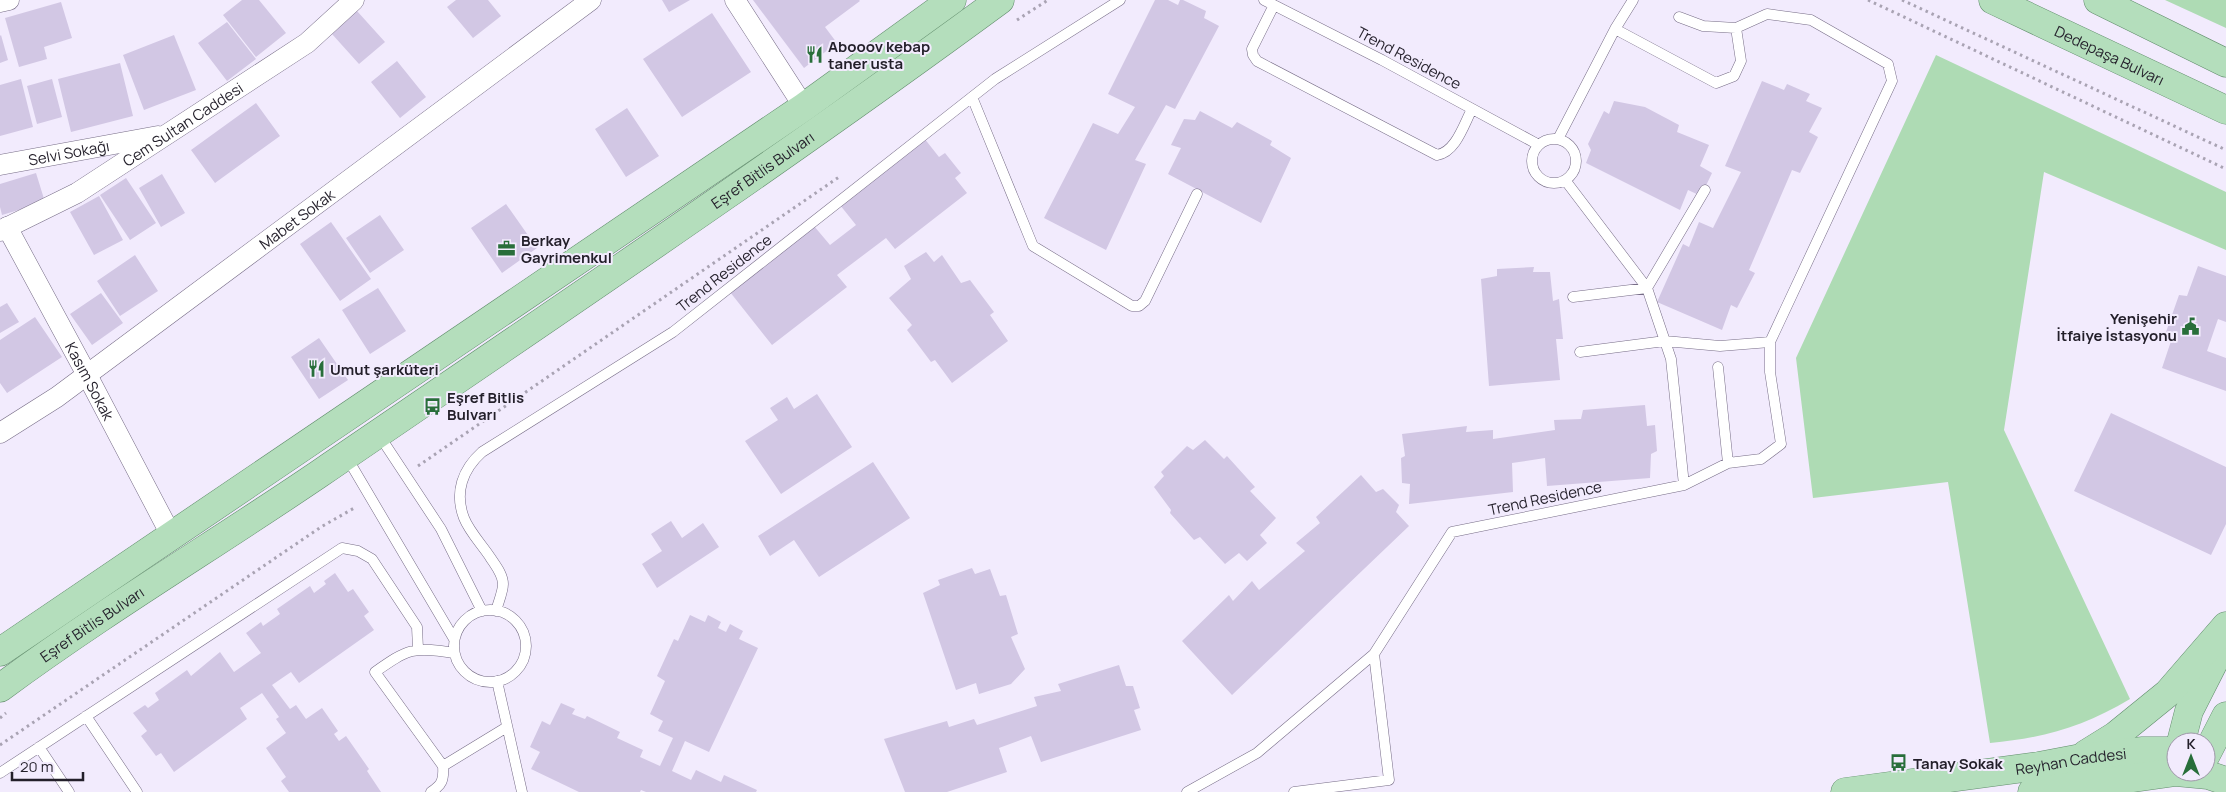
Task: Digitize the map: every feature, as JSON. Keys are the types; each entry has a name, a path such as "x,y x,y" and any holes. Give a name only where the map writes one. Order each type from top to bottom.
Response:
{"main road":[{"name":"Eşref Bitlis Bulvarı","path":"0,652 804,107 952,0"},
{"name":"Eşref Bitlis Bulvarı","path":"0,688 121,604 638,257 1000,0"},
{"name":"Dedepaşa Bulvarı","path":"1993,0 2226,110"},
{"path":"2098,0 2226,63"},
{"path":"2081,758 2115,736 2168,693 2226,626"},
{"path":"2184,732 2189,711 2226,638"},
{"path":"2216,736 2226,716"},
{"name":"Reyhan Caddesi","path":"1845,792 2039,766 2081,758 2143,751 2166,751"},
{"name":"Reyhan Caddesi","path":"2032,792 2166,773"}],"street":[{"path":"0,2 9,0"},
{"name":"Cem Sultan Caddesi","path":"3,229 77,192 307,43 354,0"},
{"name":"Mabet Sokak","path":"0,433 57,397 591,0"},
{"path":"735,0 804,107"},
{"name":"Selvi Sokağı","path":"0,164 167,134"},
{"name":"Kasım Sokak","path":"3,229 87,375 171,535"}],"lane":[{"name":"Trend Residence","path":"496,611 503,584 500,571 464,518 461,501 460,487 467,468 473,460 482,452 673,332 995,79 1120,0"},
{"name":"Trend Residence","path":"1264,0 1382,60 1539,145"},
{"path":"1558,140 1615,29 1633,0"},
{"path":"1274,5 1252,49 1255,58 1266,66 1437,155 1445,154 1451,149 1472,109"},
{"path":"1580,352 1665,341 1720,346 1770,342 1892,81 1888,64 1811,20 1767,14 1736,28 1703,26 1679,17"},
{"path":"1615,29 1716,83 1734,76 1742,61 1736,28"},
{"path":"972,97 1033,246 1132,306 1139,306 1145,301 1197,194"},
{"path":"1558,140 1568,144 1576,156 1574,170 1565,180 1554,183 1547,182 1536,172 1533,158 1539,145 1546,141 1558,140"},
{"path":"1565,180 1647,288 1670,359 1684,485"},
{"path":"1647,288 1705,190"},
{"path":"1573,297 1647,288"},
{"name":"Trend Residence","path":"1187,792 1257,753 1374,654 1452,532 1684,485 1728,463 1762,458 1781,444 1770,372 1770,342"},
{"path":"1718,367 1728,463"},
{"path":"378,433 441,529 482,611"},
{"path":"345,455 454,639"},
{"path":"0,773 342,548 358,551 372,559 417,627 418,649"},
{"path":"482,611 496,611 509,616 520,626 525,638 525,652 520,665 510,676 497,681 483,681 470,676 460,666 454,653 454,639 459,626 469,616 482,611"},
{"path":"431,792 440,786 443,781 443,766 375,672 400,654 418,649 426,648 454,653"},
{"path":"1294,792 1389,780 1374,654"},
{"path":"497,681 522,792"},
{"path":"86,716 137,792"},
{"path":"443,766 507,726"},
{"path":"39,747 69,792"}],"path":[{"path":"1868,0 2226,169"},
{"path":"1902,0 2226,150"},
{"path":"406,475 842,175"},
{"path":"0,745 313,533 371,498"}],"green space":[{"path":"2165,0 2226,0 2226,28"},
{"path":"1936,55 2226,192 2226,250 2044,172 2004,430 2130,699 2096,717 2063,730 2028,738 1990,743 1948,482 1813,498 1796,358"}],"building":[{"path":"242,0 259,0 286,33 256,57 223,15"},
{"path":"456,0 488,0 501,16 473,38 447,7"},
{"path":"662,0 690,0 669,12"},
{"path":"753,0 860,1 825,27 837,43 804,68"},
{"path":"1155,0 1168,0 1178,5 1180,0 1183,0 1206,11 1204,18 1219,26 1175,109 1166,105 1135,160 1146,164 1106,250 1044,218 1093,123 1118,134 1135,107 1108,94"},
{"path":"61,2 72,38 44,47 47,59 19,67 5,18"},
{"path":"357,11 385,42 359,64 332,34"},
{"path":"712,13 751,72 682,117 643,59"},
{"path":"227,22 256,59 227,81 198,43"},
{"path":"174,35 196,90 144,110 123,55"},
{"path":"0,36 8,60 0,63"},
{"path":"397,61 426,97 400,118 371,82"},
{"path":"120,63 133,116 71,132 58,79"},
{"path":"21,79 33,127 0,136 0,85"},
{"path":"52,79 62,117 37,124 27,86"},
{"path":"1762,81 1784,90 1787,84 1810,94 1806,101 1822,108 1809,132 1818,137 1800,173 1792,170 1749,270 1755,273 1737,308 1731,305 1722,330 1657,302 1683,244 1689,247 1699,222 1713,228 1741,172 1725,166"},
{"path":"1614,101 1645,107 1679,125 1677,132 1709,145 1700,166 1712,173 1701,196 1688,190 1680,210 1586,163 1591,150 1588,144 1604,111 1609,114"},
{"path":"256,103 280,136 215,183 191,150"},
{"path":"627,108 659,156 626,177 595,129"},
{"path":"1200,111 1232,128 1237,122 1272,141 1270,145 1291,158 1261,223 1168,174 1181,148 1171,145 1184,119 1195,120"},
{"path":"924,138 939,157 945,153 961,173 955,178 967,193 895,249 886,238 837,275 847,287 772,345 730,292 814,226 830,245 856,225 840,205"},
{"path":"36,173 45,202 2,215 0,184"},
{"path":"162,174 185,213 161,227 139,188"},
{"path":"126,178 156,223 130,240 100,195"},
{"path":"99,196 123,240 94,255 70,212"},
{"path":"506,204 537,248 502,273 471,228"},
{"path":"380,215 404,250 370,273 346,238"},
{"path":"331,222 371,279 340,301 300,244"},
{"path":"926,252 934,262 942,255 961,283 970,280 994,312 990,315 1008,341 952,383 935,360 931,362 907,330 912,325 889,298 911,279 904,266"},
{"path":"135,255 158,291 120,316 97,281"},
{"name":"Yenişehir İtfaiye İstasyonu","path":"2198,266 2226,276 2226,322 2218,319 2207,351 2226,358 2226,391 2162,368 2174,332 2166,332 2179,295 2187,296"},
{"path":"1534,267 1533,272 1550,272 1553,301 1559,299 1563,339 1556,339 1560,380 1489,386 1481,279 1497,276 1497,269"},
{"path":"378,288 406,331 370,354 342,310"},
{"path":"101,293 123,323 92,345 70,314"},
{"path":"7,303 19,322 0,333 0,307"},
{"path":"35,317 62,357 7,393 0,383 0,340"},
{"path":"319,338 348,380 319,399 291,357"},
{"path":"817,394 852,447 781,494 745,441 778,420 770,408 787,397 794,409"},
{"path":"1645,405 1647,426 1655,425 1657,451 1651,454 1650,478 1547,486 1545,458 1512,463 1513,492 1409,504 1410,484 1402,483 1401,458 1405,456 1402,434 1467,426 1466,432 1493,430 1493,439 1555,430 1554,420 1581,419 1583,410"},
{"path":"2111,413 2226,467 2226,524 2211,555 2074,491"},
{"path":"1205,440 1224,459 1227,456 1255,487 1250,491 1276,518 1260,535 1267,543 1247,561 1239,553 1225,564 1200,537 1194,540 1170,513 1171,510 1154,487 1164,476 1161,472 1187,446 1193,450"},
{"path":"873,462 910,518 819,577 794,540 770,556 758,536"},
{"path":"1361,475 1376,492 1383,489 1399,505 1396,512 1409,526 1232,695 1182,641 1229,595 1233,601 1252,581 1259,590 1305,551 1296,543 1320,523 1316,517"},
{"path":"671,521 682,538 703,523 719,547 657,588 642,564 662,551 651,534"},
{"path":"972,568 975,574 990,569 1000,596 1006,595 1018,634 1011,637 1025,669 1011,684 979,694 976,683 956,690 923,593 940,585 938,580"},
{"path":"335,573 348,592 353,589 369,612 364,616 374,630 299,683 291,672 272,685 290,709 296,705 306,719 322,708 338,731 334,734 339,741 346,736 369,769 367,771 381,792 289,792 281,781 286,777 266,748 286,733 276,719 279,717 262,693 240,708 247,719 174,772 161,753 156,756 141,736 147,731 133,713 145,705 148,708 159,700 155,693 187,670 191,676 220,652 234,672 261,653 246,633 261,622 263,626 280,614 277,609 310,586 314,593 326,584 324,581"},
{"path":"690,615 705,622 708,615 721,622 718,628 726,632 730,624 743,631 739,639 758,648 709,752 685,741 672,771 691,780 696,770 721,782 724,775 757,790 756,792 646,792 641,790 640,792 579,792 531,769 540,752 530,747 542,721 550,725 561,703 575,709 572,714 585,719 587,716 620,732 617,738 643,750 640,757 660,766 673,738 658,731 663,721 650,714 665,681 657,676 674,639 678,641"},
{"path":"1119,665 1126,686 1133,686 1140,708 1134,710 1141,730 1041,762 1031,736 999,748 1007,772 947,792 905,792 884,739 947,721 949,727 974,719 977,725 1037,706 1034,697 1061,691 1058,684"}],"place":[{"name":"Abooov kebap taner usta","path":"814,55"},
{"name":"Berkay Gayrimenkul","path":"507,249"},
{"name":"Yenişehir İtfaiye İstasyonu","path":"2191,327"},
{"name":"Umut şarküteri","path":"316,369"},
{"name":"Eşref Bitlis Bulvarı","path":"433,406"},
{"name":"Tanay Sokak","path":"1899,763"}]}
